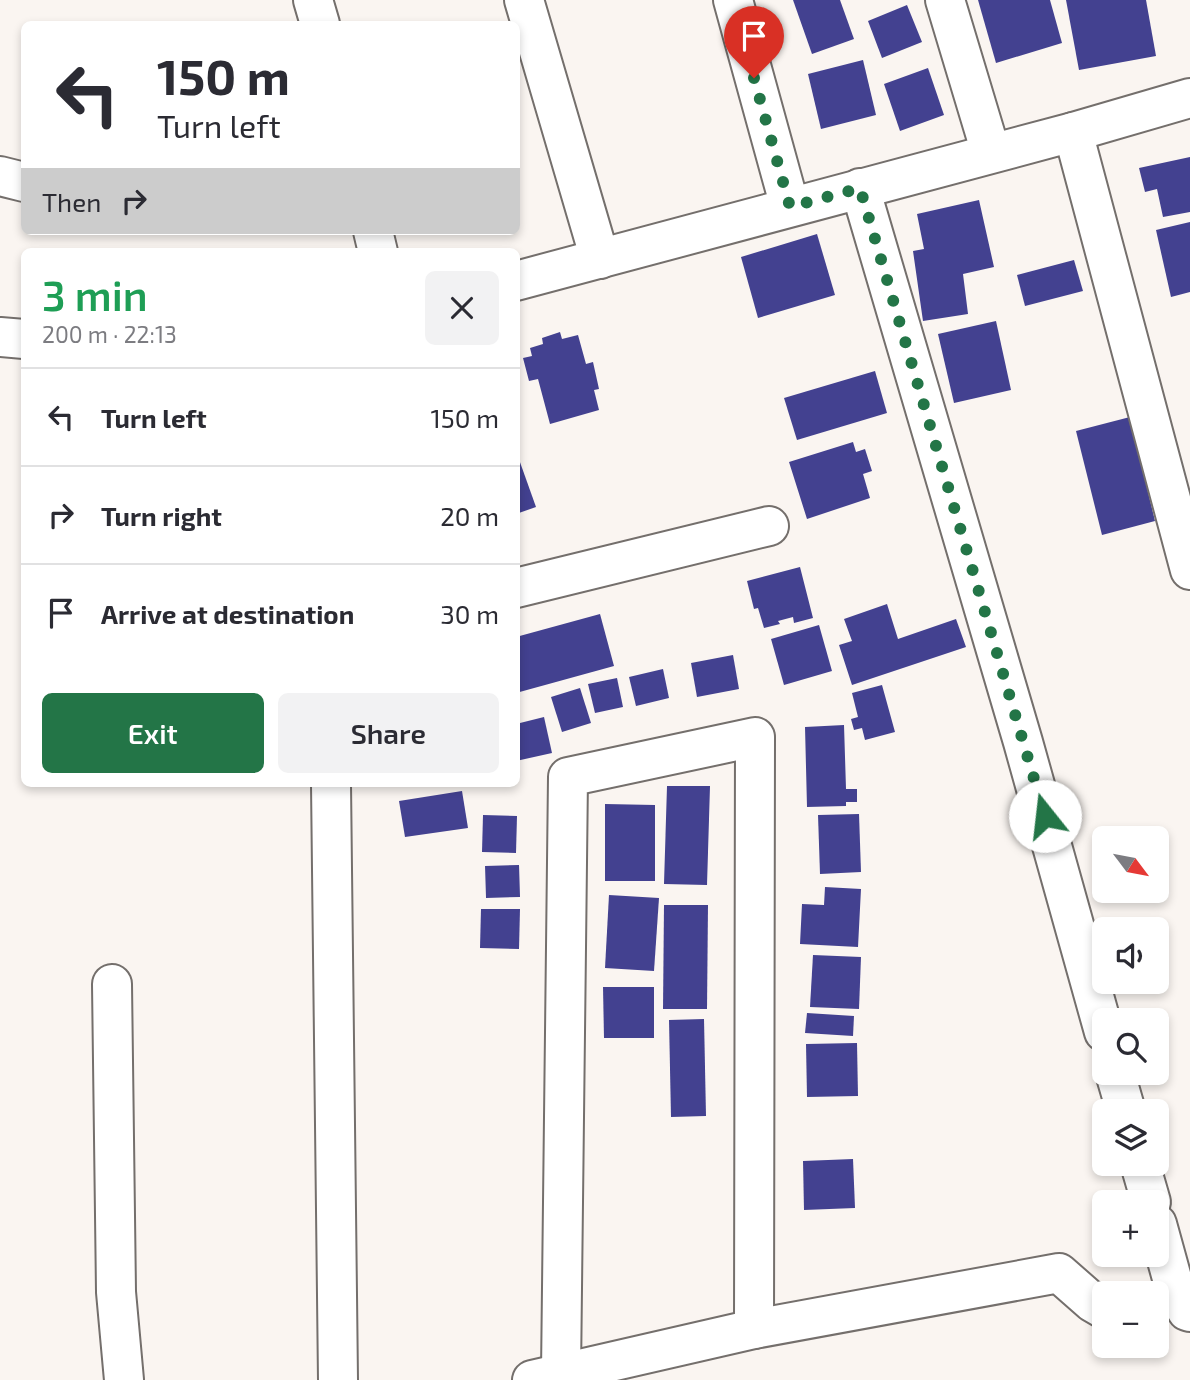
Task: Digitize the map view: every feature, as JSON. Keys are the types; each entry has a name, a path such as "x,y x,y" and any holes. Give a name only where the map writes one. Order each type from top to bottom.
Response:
{"street":[{"path":"313,0 319,21"},
{"path":"524,0 600,259"},
{"path":"733,0 790,207"},
{"path":"945,0 990,153"},
{"path":"520,280 1073,132 1190,98"},
{"path":"1073,132 1190,570"},
{"path":"0,176 21,181"},
{"path":"860,188 1027,754 1097,1008"},
{"path":"0,337 21,339"},
{"path":"520,587 769,526"},
{"path":"754,1329 755,737 568,778 547,1377 754,1329 1059,1273 1092,1302"},
{"path":"331,787 338,1380"},
{"path":"112,984 116,1292 124,1380"},
{"path":"1169,1267 1178,1313"}],"building":[{"path":"793,0 840,0 854,39 812,54"},
{"path":"978,0 1050,0 1062,43 996,63"},
{"path":"1066,0 1146,0 1156,56 1079,70"},
{"path":"907,5 922,42 882,58 868,21"},
{"path":"863,60 876,115 821,129 808,74"},
{"path":"928,68 944,115 900,131 884,84"},
{"path":"1190,157 1190,212 1163,217 1157,189 1145,192 1139,168"},
{"path":"979,200 994,267 963,274 968,314 923,321 913,251 924,249 917,214"},
{"path":"1190,222 1190,292 1171,297 1156,230"},
{"path":"817,234 835,295 758,318 741,257"},
{"path":"1074,260 1083,291 1025,306 1017,275"},
{"path":"996,321 1011,390 954,403 938,334"},
{"path":"560,332 562,339 578,335 586,364 593,362 599,389 594,390 599,410 550,424 538,379 529,381 523,358 532,356 530,348 543,344 542,338"},
{"path":"875,371 887,413 797,440 784,398"},
{"path":"1130,417 1155,521 1102,535 1076,431"},
{"path":"853,442 856,452 865,449 872,471 863,474 870,498 807,519 789,462"},
{"path":"520,462 536,507 520,513"},
{"path":"800,567 813,618 794,623 793,617 764,628 758,608 754,609 747,581"},
{"path":"887,604 898,639 956,619 966,647 852,685 839,645 852,641 844,619"},
{"path":"600,614 614,666 520,692 520,636"},
{"path":"819,625 832,671 784,685 771,639"},
{"path":"733,655 739,689 697,697 691,663"},
{"path":"663,669 669,698 636,706 629,677"},
{"path":"617,678 623,707 595,713 588,684"},
{"path":"882,685 895,732 865,740 862,728 854,730 851,719 858,717 852,693"},
{"path":"580,688 591,723 562,732 551,697"},
{"path":"544,717 552,753 520,760 520,723"},
{"path":"844,725 846,789 857,789 857,802 846,802 846,806 807,807 805,727"},
{"path":"667,786 710,786 707,885 664,884"},
{"path":"462,791 468,828 405,837 399,801"},
{"path":"605,804 655,805 655,881 605,881"},
{"path":"859,814 861,872 820,874 818,815"},
{"path":"483,815 517,816 516,853 482,852"},
{"path":"519,865 520,897 486,898 485,866"},
{"path":"825,887 861,889 858,947 800,944 802,904 824,905"},
{"path":"609,895 659,898 654,971 605,968"},
{"path":"664,905 708,905 707,1009 663,1009"},
{"path":"481,909 520,909 519,949 480,948"},
{"path":"813,955 861,957 859,1009 810,1007"},
{"path":"603,987 654,987 654,1038 604,1038"},
{"path":"807,1013 854,1016 853,1036 805,1033"},
{"path":"704,1019 706,1116 671,1117 669,1020"},
{"path":"857,1043 858,1096 807,1097 806,1044"},
{"path":"853,1159 855,1208 804,1210 803,1161"}],"route":[{"path":"754,78 790,207 860,188 1045,816"}]}
